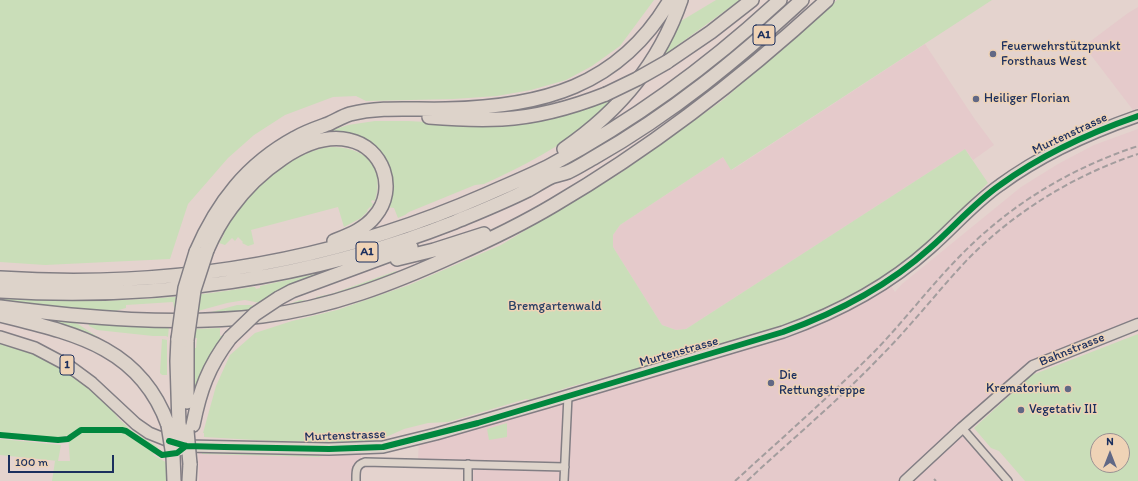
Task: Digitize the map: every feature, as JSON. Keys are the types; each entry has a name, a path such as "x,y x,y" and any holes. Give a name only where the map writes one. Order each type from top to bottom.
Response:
{"highway":[{"path":"180,481 182,425 177,361 182,339 185,288 201,251 213,216 235,186 248,172 278,148 295,137 349,114 369,111 483,108 528,101 566,91 604,72 626,55 655,24 670,0"},
{"path":"486,194 511,178 560,151 594,127 610,112 626,96 657,53 672,24 681,0"},
{"path":"327,124 369,117 388,116 484,120 510,118 561,110 606,94 667,62 711,32 752,0"},
{"name":"A1","path":"0,278 72,281 136,279 211,272 314,253 358,242 433,216 552,164 590,143 633,116 693,73 730,44 780,0"},
{"name":"A1","path":"0,291 71,294 155,291 218,284 294,271 399,242 454,222 552,177 568,172 621,141 679,102 744,52 802,0"},
{"path":"0,307 65,314 176,320 237,318 263,316 304,309 370,290 450,258 534,216 601,175 678,123 725,88 782,41 827,0"},
{"path":"201,251 242,194 263,174 297,150 318,141 339,138 359,143 374,153 383,168 387,186 385,200 381,208 370,222 352,234 335,241 287,252 260,264"},
{"path":"174,481 173,456 182,425 201,391 217,356 230,338 255,314 292,291 455,230 519,202 557,183 568,172"},
{"path":"349,269 384,263 434,250 481,235 531,213 601,175"},
{"path":"0,315 70,334 93,343 118,357 133,370 147,384 160,404 182,425 190,464 189,481"}],"main road":[{"name":"Murtenstrasse","path":"0,337 35,348 65,364 92,383 136,424 149,433 186,446 224,448 329,449 377,447 394,444 568,396 783,332 813,321 877,287 908,266 930,248 986,195 1026,167 1073,142 1138,116"}],"street":[{"name":"Bahnstrasse","path":"906,481 962,428 1033,366 1138,324"},
{"path":"564,481 568,396"},
{"path":"962,428 1008,481"},
{"path":"356,481 356,468 360,464 366,462 565,467"},
{"path":"468,464 468,481"}],"shaded area":[{"path":"1138,7 1138,108 1133,110 1084,46"},
{"path":"925,44 974,118 994,145 973,160 965,149 686,329 676,330 662,325 613,247 613,235 620,225 723,157 732,170"},
{"path":"1138,129 1138,324 1043,361 905,481 473,481 474,462 418,460 419,439 784,333 889,283 895,292 902,284 1021,187 1058,164 1094,145"},
{"path":"962,436 1002,481 912,481 960,437"},
{"path":"198,445 361,450 360,481 199,481"}],"green space":[{"path":"0,0 654,0 620,46 592,66 566,80 531,90 497,96 454,99 366,101 356,96 333,97 285,115 254,135 228,158 188,204 170,259 45,265 0,262"},
{"path":"716,0 740,0 678,45 670,54 653,65 676,24"},
{"name":"Bremgartenwald","path":"837,0 992,0 731,170 723,157 620,225 613,235 613,247 662,325 676,330 686,329 965,149 988,183 937,234 879,279 844,299 787,324 651,365 569,387 530,400 526,399 448,422 428,423 404,429 386,437 364,442 272,441 204,437 203,433 216,386 230,355 255,333 292,321 337,310 409,285 501,245 622,172 723,100"},
{"path":"620,93 581,129 541,155 484,184 475,185 398,218 394,208 388,207 385,211 386,204 372,147 314,136 348,125 375,121 465,124"},
{"path":"334,147 356,151 371,162 375,170 377,189 375,201 372,200 371,202 373,204 371,208 370,207 367,210 368,211 361,218 344,227 338,207 251,230 254,244 248,246 242,243 243,242 238,237 235,241 232,238 225,245 219,243 224,235 222,234 238,210 266,179 301,156 317,150"},
{"path":"396,271 398,274 350,292 290,307 289,304 300,300 309,301 317,298 316,297 331,294"},
{"path":"319,273 319,275 280,290 260,303 245,300 227,303 176,317 173,302 126,305 126,308 104,314 0,304 0,298 63,301 126,300 220,292 252,287 255,287 256,289 260,288 260,286"},
{"path":"237,305 255,306 248,311 197,316"},
{"path":"19,315 69,321 78,324 122,353 141,372"},
{"path":"88,322 169,326 168,337 97,330 89,326"},
{"path":"220,328 220,336 225,335 203,370 195,393 193,393 192,348 196,348 197,338 194,338 195,329"},
{"path":"1138,334 1138,481 1025,481 999,451 991,448 974,428 1032,375"},
{"path":"162,339 167,340 167,375 162,375 160,373"},
{"path":"0,343 35,353 81,380 108,404 118,418 132,431 158,447 153,455 171,465 172,481 52,481 55,461 70,461 68,435 43,438 0,433"},
{"path":"507,423 507,437 489,440 487,429"},
{"path":"0,439 61,445 58,461 0,455"},
{"path":"202,454 315,455 323,457"}],"railway":[{"path":"735,481 858,368 962,254 1001,219 1043,190 1066,177 1089,165 1138,146"},
{"path":"747,481 864,373 967,260 1005,226 1025,211 1068,184 1138,154"}],"cycle path":[{"path":"169,441 186,446 329,449 383,447 478,423 783,332 842,307 861,297 897,274 914,262 991,192 1032,164 1066,145 1138,116"},
{"path":"0,435 58,440 68,439 81,430 122,430 126,431 162,455 177,453 186,446"}],"place":[{"name":"Feuerwehrstützpunkt Forsthaus West","path":"993,54"},
{"name":"Heiliger Florian","path":"976,99"},
{"name":"Die Rettungstreppe","path":"771,383"},
{"name":"Krematorium","path":"1068,389"},
{"name":"Vegetativ III","path":"1021,410"}]}
